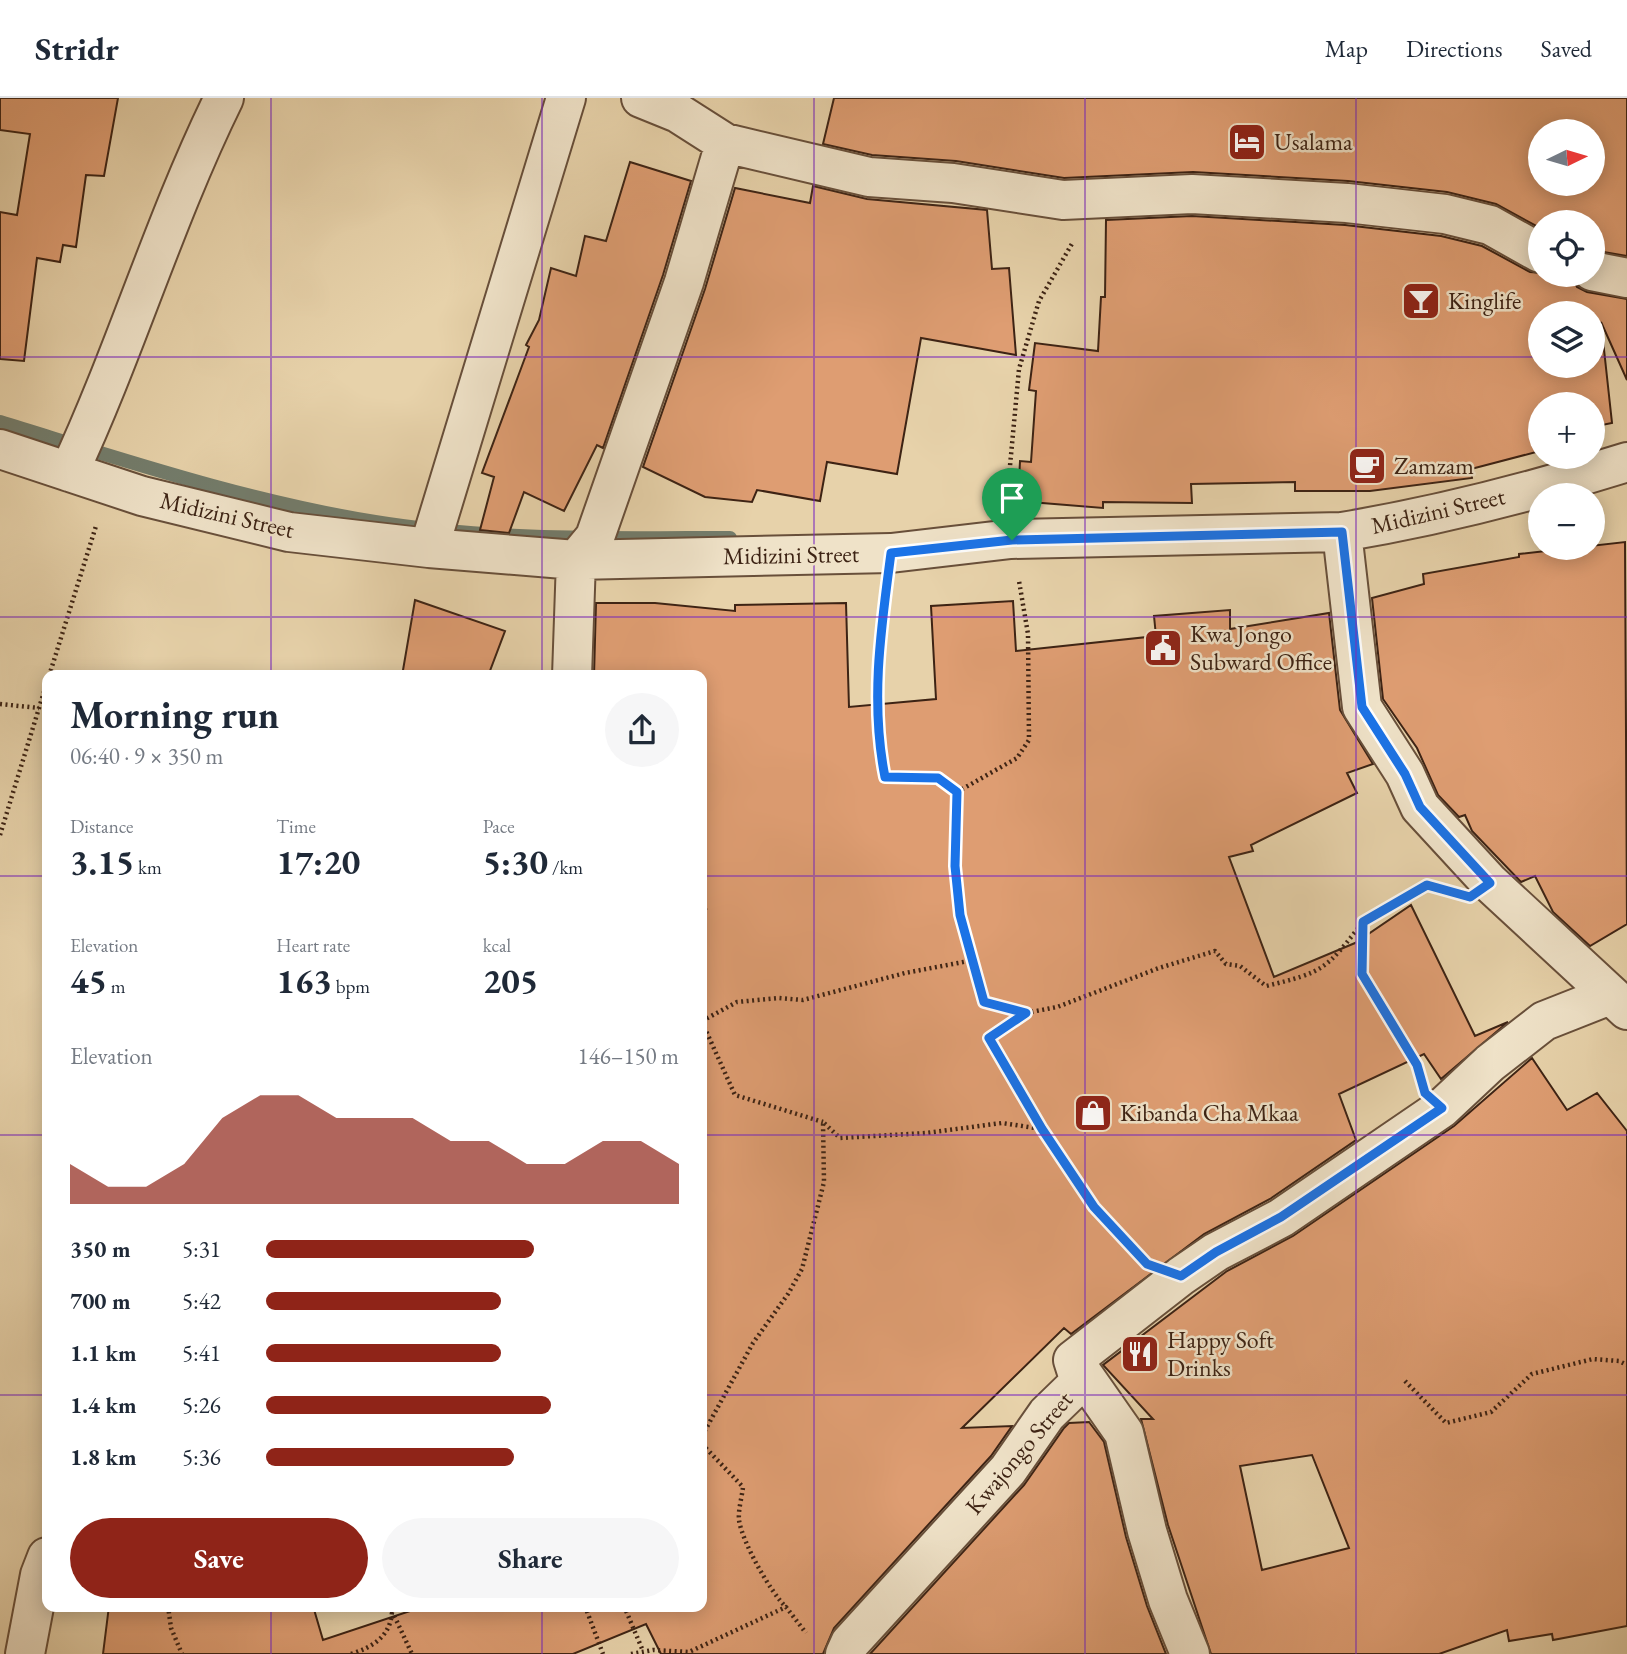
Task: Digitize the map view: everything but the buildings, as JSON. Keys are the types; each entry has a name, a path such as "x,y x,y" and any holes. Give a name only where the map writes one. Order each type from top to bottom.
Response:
{"street":[{"path":"69,472 93,419 196,154 224,98"},
{"path":"429,548 566,98"},
{"path":"641,98 678,113 725,143 869,177 953,183 1063,200 1192,194 1347,203 1445,214 1490,225 1528,246"},
{"path":"572,670 576,560 595,537 684,282 725,143"},
{"path":"1605,274 1627,278"},
{"name":"Midizini Street","path":"0,449 109,485 289,531 429,548 576,560 891,553 1009,523 1342,532 1403,521 1627,462"},
{"path":"1342,532 1362,707 1405,774 1420,807 1490,883 1619,1002"},
{"name":"Kwajongo Street","path":"848,1648 1008,1470 1047,1414 1080,1382 1073,1360 1216,1252 1281,1217 1442,1108 1490,1063 1544,1021 1619,1002"},
{"path":"1073,1360 1124,1433 1154,1554 1168,1600 1190,1654"},
{"path":"25,1654 42,1570"}],"path":[{"path":"957,792 1017,758 1029,740 1028,634 1009,523 1019,369 1039,301 1094,198"},
{"path":"51,670 109,485"},
{"path":"891,553 877,676 879,744 885,777 938,778 957,792"},
{"path":"0,835 42,698"},
{"path":"0,704 39,708"},
{"path":"957,792 956,878 960,915 984,1002 1026,1013"},
{"path":"1181,1276 1147,1264 1094,1207 1042,1129 989,1038 1026,1013 1057,1007 1160,968 1215,951 1226,964 1240,966 1266,986 1308,976 1331,964 1363,922 1427,885 1470,897 1490,883"},
{"path":"1363,922 1362,974 1417,1065 1425,1093 1442,1108"},
{"path":"707,1019 737,1002 779,998 803,1000 905,973 974,960"},
{"path":"707,1033 735,1095 823,1122 840,1138 926,1133 1002,1123 1042,1129"},
{"path":"707,1427 753,1343 788,1294 802,1269 824,1182 823,1122"},
{"path":"1405,1381 1446,1423 1491,1412 1532,1374 1593,1359 1619,1361 1627,1365"},
{"path":"707,1449 743,1487 739,1520 775,1597 811,1640 831,1649 848,1648"},
{"path":"631,1654 643,1651 689,1652 786,1607"},
{"path":"169,1612 171,1628 183,1654"},
{"path":"351,1654 374,1646 391,1623 392,1612"},
{"path":"392,1612 412,1654"},
{"path":"588,1612 603,1654"},
{"path":"627,1612 643,1651"}],"waterway":[{"path":"0,422 232,491 375,522 463,533 507,535 730,538"}],"place":[{"name":"Usalama","path":"1247,142"},
{"name":"Kinglife","path":"1421,301"},
{"name":"Zamzam","path":"1367,466"},
{"name":"Kwa Jongo Subward Office","path":"1163,648"},
{"name":"Kibanda Cha Mkaa","path":"1093,1113"},
{"name":"Happy Soft Drinks","path":"1140,1354"}],"route":[{"path":"1342,532 1362,707 1405,774 1420,807 1448,841 1490,883 1470,897 1427,885 1363,922 1362,974 1417,1065 1425,1093 1442,1108 1281,1217 1216,1252 1181,1276 1147,1264 1094,1207 1042,1129 989,1038 1026,1013 984,1002 960,915 955,866 957,792 938,778 885,777 879,744 877,676 891,553 1012,540 1342,532"}]}
